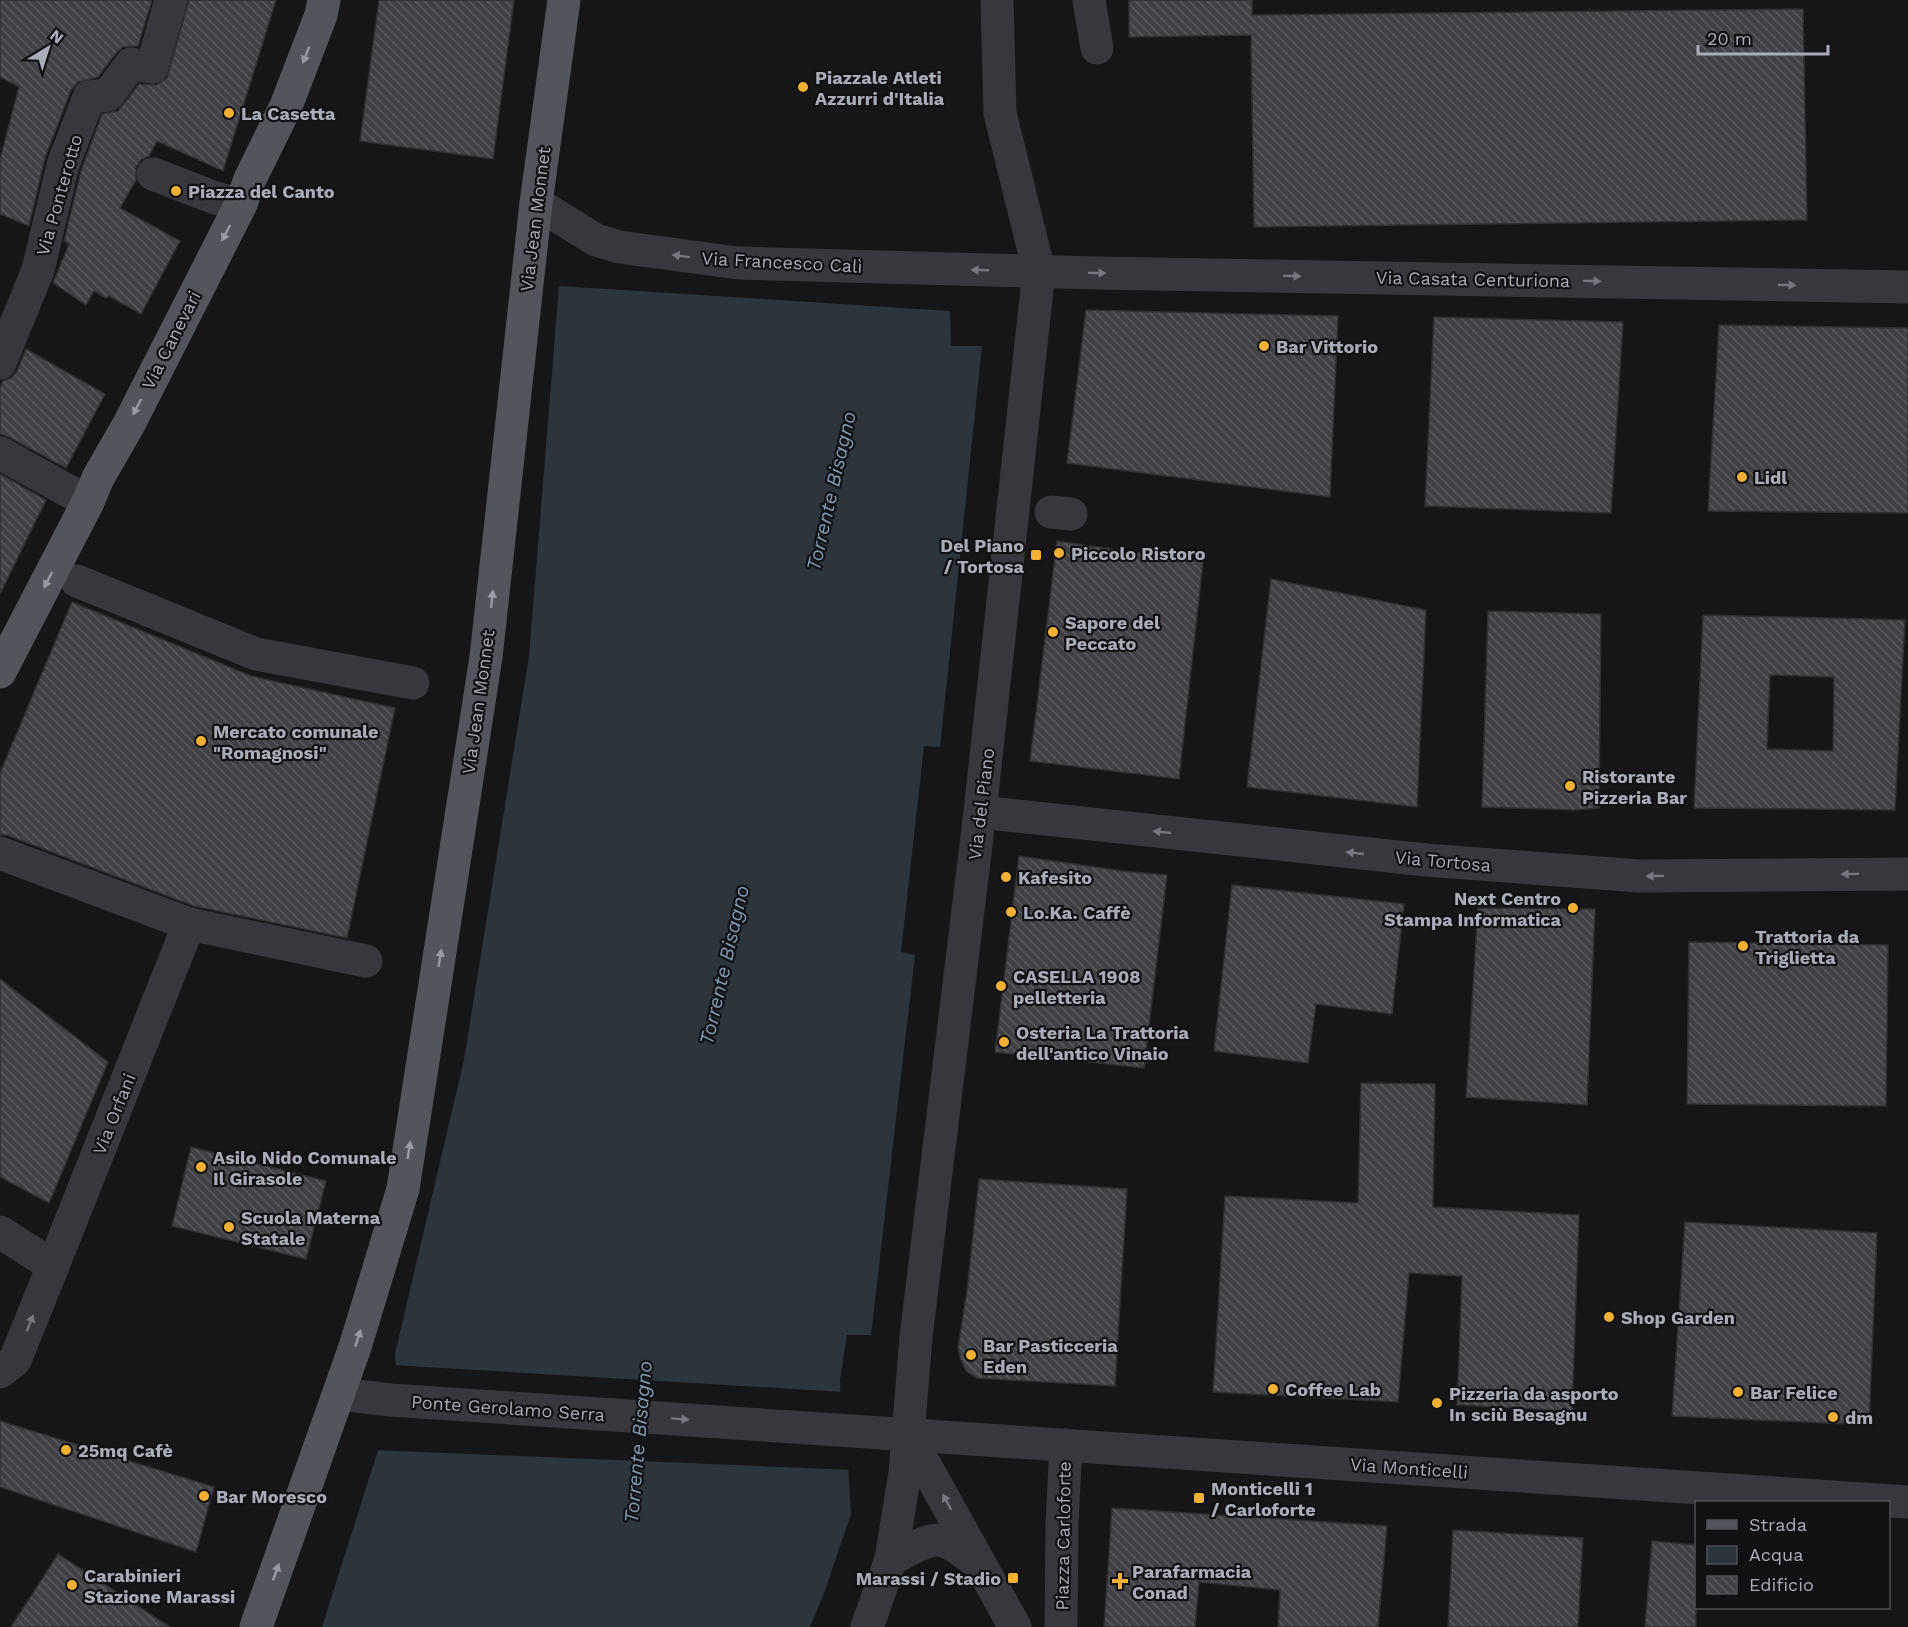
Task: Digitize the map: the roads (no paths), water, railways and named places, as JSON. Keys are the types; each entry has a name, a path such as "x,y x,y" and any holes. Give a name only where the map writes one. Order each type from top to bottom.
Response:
{"main road":[{"name":"Via Canevari","path":"0,672 241,204 250,179 286,106 321,15 324,0"},
{"name":"Via Jean Monnet","path":"256,1627 355,1347 403,1189 486,657 536,203 564,0"}],"street":[{"name":"Via Ponterotto","path":"0,363 38,270 63,165 89,97 108,95 131,64 152,67 171,0"},
{"path":"997,0 1000,113 1039,271"},
{"path":"1089,0 1097,48"},
{"path":"153,174 215,198 241,204"},
{"name":"Via Francesco Calì","path":"536,203 596,240 619,247 694,258 738,263 1039,271"},
{"name":"Via Casata Centuriona","path":"1039,271 1908,287"},
{"name":"Via del Piano","path":"909,1436 916,1337 980,812 1039,271"},
{"path":"0,453 88,502"},
{"path":"77,581 256,654 413,683"},
{"name":"Via Tortosa","path":"980,812 1426,860 1640,876 1908,873"},
{"path":"0,853 189,924 366,961"},
{"name":"Via Orfani","path":"0,1372 15,1360 176,962 189,924"},
{"path":"0,1232 53,1266"},
{"name":"Ponte Gerolamo Serra","path":"339,1394 379,1399 909,1436"},
{"path":"867,1627 891,1559 909,1436"},
{"path":"909,1436 1015,1627"},
{"name":"Via Monticelli","path":"909,1436 1908,1502"},
{"name":"Piazza Carloforte","path":"1061,1627 1062,1523 1066,1445"},
{"path":"891,1559 928,1541 942,1539 955,1544 981,1565"}],"water":[{"name":"Torrente Bisagno","path":"559,286 950,311 951,346 982,346 940,747 924,746 901,952 915,955 871,1335 847,1335 840,1379 841,1428 848,1465 851,1514 810,1627 322,1627 378,1450 396,1368 395,1354 464,1060 529,656"}],"place":[{"name":"Piazzale Atleti Azzurri d'Italia","path":"803,87"},
{"name":"La Casetta","path":"229,113"},
{"name":"Piazza del Canto","path":"176,191"},
{"name":"Bar Vittorio","path":"1264,346"},
{"name":"Lidl","path":"1742,477"},
{"name":"Piccolo Ristoro","path":"1059,553"},
{"name":"Del Piano / Tortosa","path":"1036,555"},
{"name":"Sapore del Peccato","path":"1053,632"},
{"name":"Mercato comunale \"Romagnosi\"","path":"201,741"},
{"name":"Ristorante Pizzeria Bar","path":"1570,786"},
{"name":"Kafesito","path":"1006,877"},
{"name":"Next Centro Stampa Informatica","path":"1573,908"},
{"name":"Lo.Ka. Caffè","path":"1011,912"},
{"name":"Trattoria da Triglietta","path":"1743,946"},
{"name":"CASELLA 1908 pelletteria","path":"1001,986"},
{"name":"Osteria La Trattoria dell'antico Vinaio","path":"1004,1042"},
{"name":"Asilo Nido Comunale Il Girasole","path":"201,1167"},
{"name":"Scuola Materna Statale","path":"229,1227"},
{"name":"Shop Garden","path":"1609,1317"},
{"name":"Bar Pasticceria Eden","path":"971,1355"},
{"name":"Coffee Lab","path":"1273,1389"},
{"name":"Bar Felice","path":"1738,1392"},
{"name":"Pizzeria da asporto In sciù Besagnu","path":"1437,1403"},
{"name":"dm","path":"1833,1417"},
{"name":"25mq Cafè","path":"66,1450"},
{"name":"Bar Moresco","path":"204,1496"},
{"name":"Monticelli 1 / Carloforte","path":"1199,1498"},
{"name":"Marassi / Stadio","path":"1013,1578"},
{"name":"Parafarmacia Conad","path":"1120,1581"},
{"name":"Carabinieri Stazione Marassi","path":"72,1585"}]}
